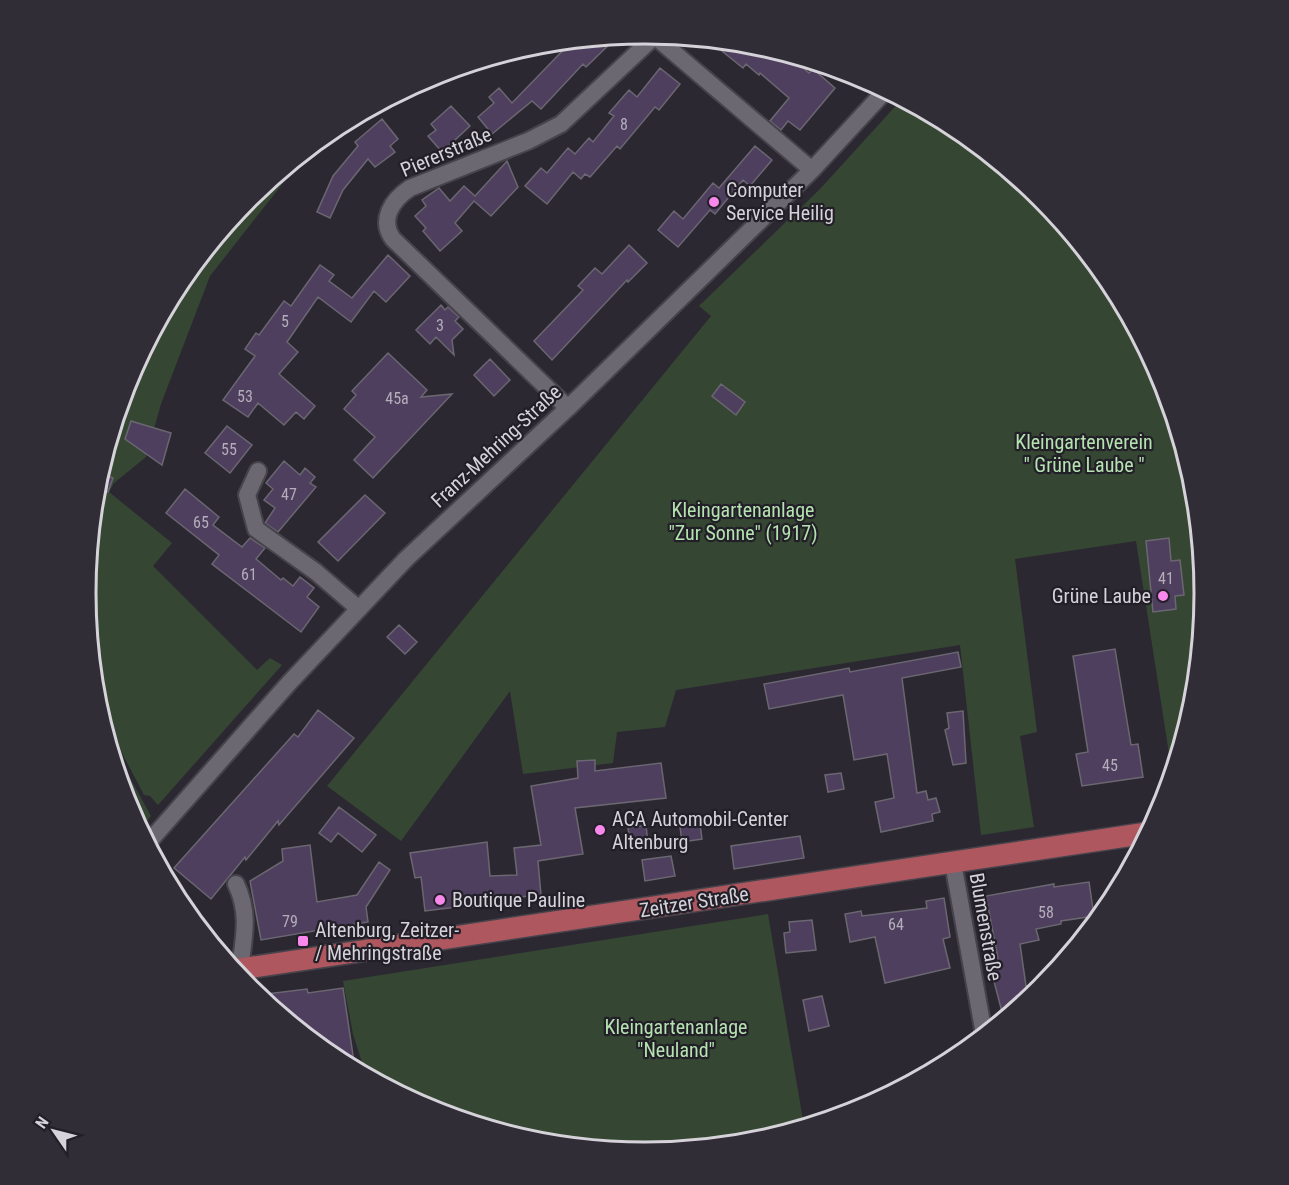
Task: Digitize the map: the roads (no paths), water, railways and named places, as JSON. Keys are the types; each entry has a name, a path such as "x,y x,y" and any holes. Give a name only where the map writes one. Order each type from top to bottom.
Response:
{"main road":[{"name":"Zeitzer Straße","path":"243,967 1137,835"}],"street":[{"name":"Piererstraße","path":"568,408 393,239 386,230 386,218 399,195 410,188 528,141 561,124 645,44"},
{"name":"Piererstraße","path":"666,45 812,170"},
{"name":"Franz-Mehring-Straße","path":"153,837 289,683 406,559 568,408 812,170 880,97"},
{"path":"258,471 247,495 256,529 316,572 359,609"},
{"name":"Blumenstraße","path":"953,863 982,1025"},
{"path":"236,884 244,902 245,929 237,960"}],"place":[{"name":"Computer Service Heilig","path":"714,202"},
{"name":"Grüne Laube","path":"1163,596"},
{"name":"ACA Automobil-Center Altenburg","path":"600,830"},
{"name":"Boutique Pauline","path":"440,900"},
{"name":"Altenburg, Zeitzer- / Mehringstraße","path":"303,941"}],"park label":[{"name":"Kleingartenverein \" Grüne Laube \"","path":"1084,454"},
{"name":"Kleingartenanlage \"Zur Sonne\" (1917)","path":"743,522"},
{"name":"Kleingartenanlage \"Neuland\"","path":"676,1038"}]}
